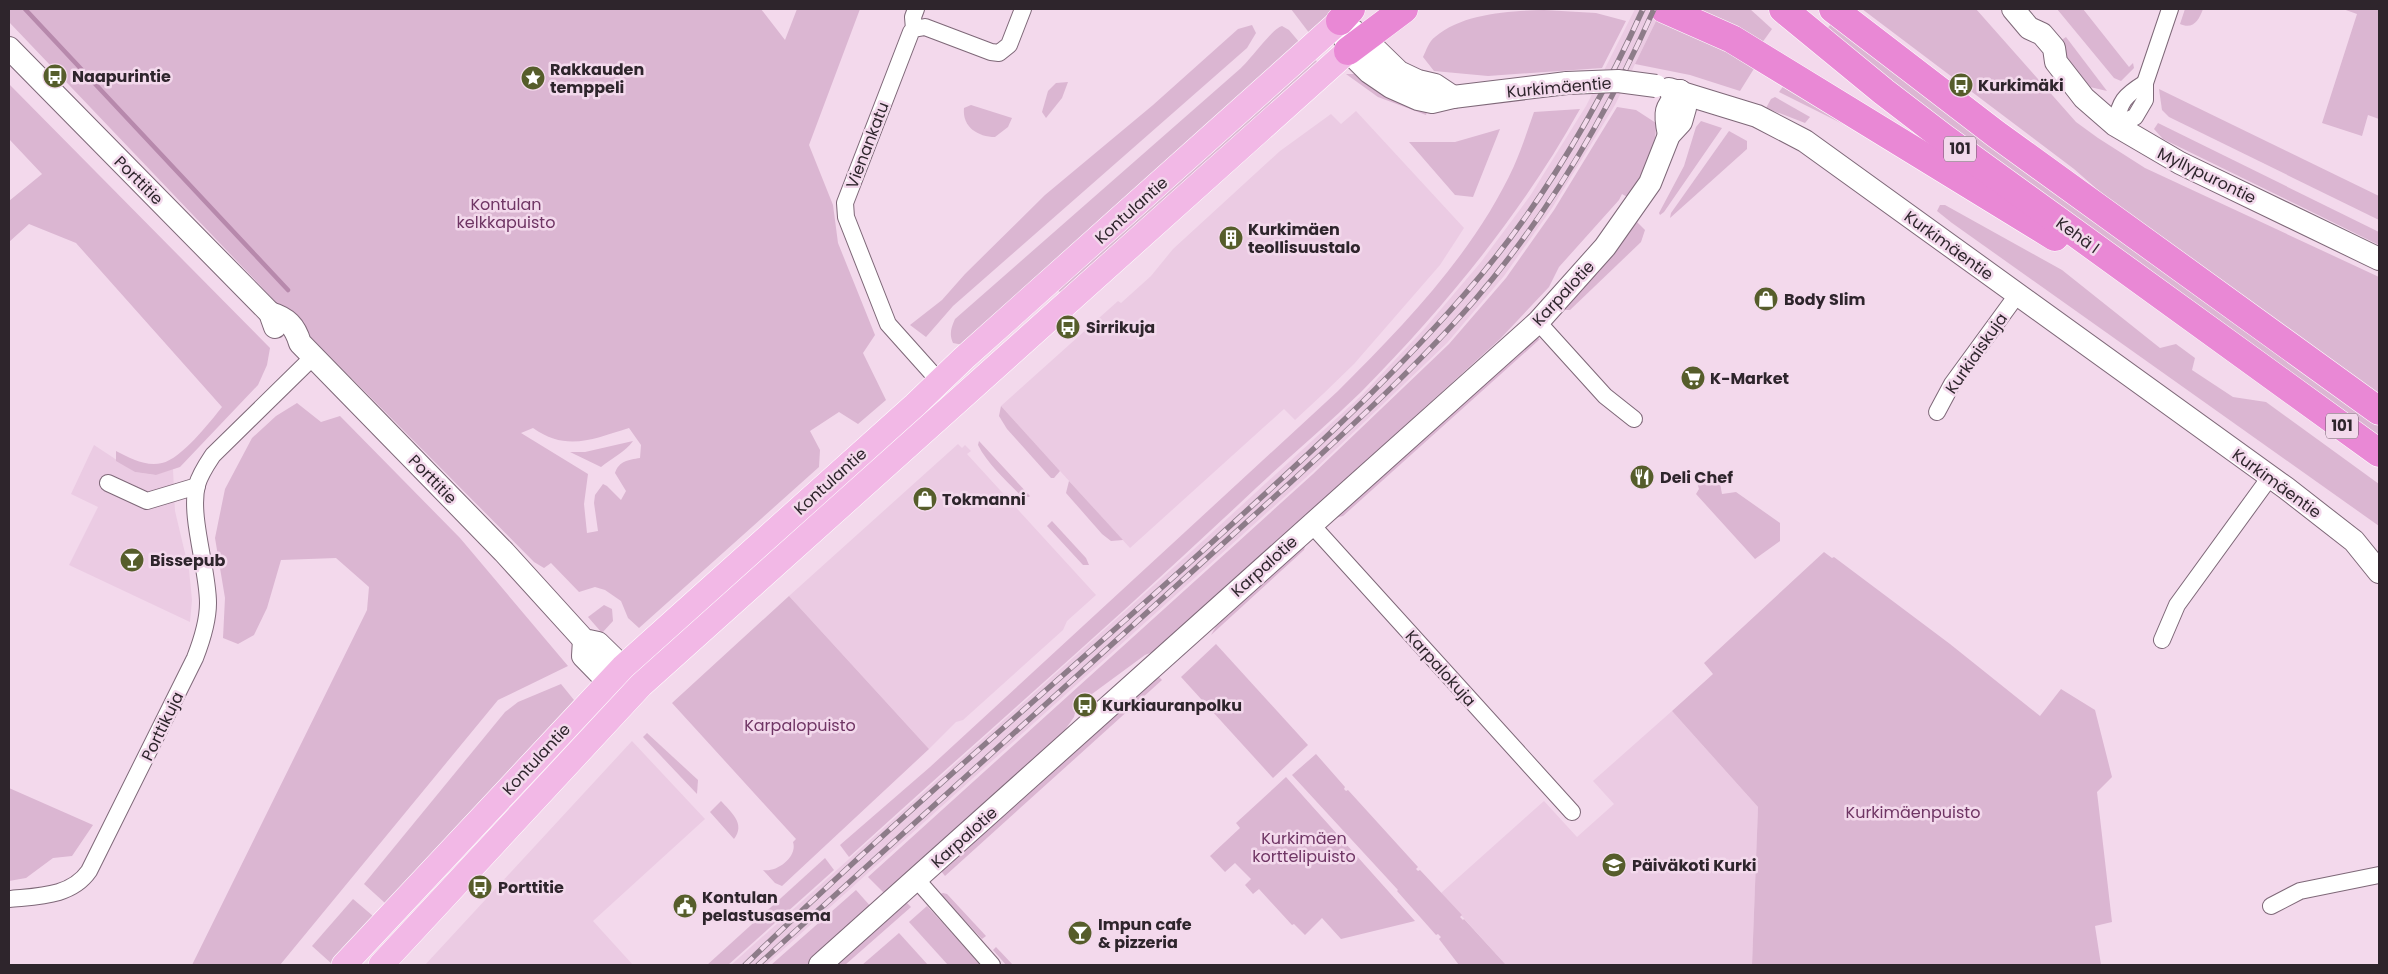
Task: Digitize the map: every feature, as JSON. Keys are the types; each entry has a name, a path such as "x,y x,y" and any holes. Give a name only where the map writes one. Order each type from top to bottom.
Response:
{"highway":[{"path":"1356,45 1404,9"},
{"name":"Kehä I","path":"1783,9 1884,92 2379,453"},
{"name":"Kehä I","path":"1833,9 1996,134 2379,411"},
{"path":"1674,13 1732,39 2084,254 2143,282"}],"main road":[{"name":"Kontulantie","path":"344,965 616,675 1346,15"},
{"name":"Kontulantie","path":"381,965 634,692 1356,45"}],"street":[{"path":"916,9 913,17 914,29 925,27 990,52 999,53 1009,45 1023,9"},
{"name":"Myllypurontie","path":"2014,9 2029,28 2030,42 2042,57 2056,62 2084,98 2116,125 2172,158 2379,259"},
{"path":"2116,125 2135,117 2144,100 2145,83 2170,9"},
{"path":"1346,15 1356,45"},
{"name":"Vienankatu","path":"914,29 908,37 845,204 846,218 888,324 939,381"},
{"name":"Kurkimäentie","path":"1356,45 1369,72 1391,87 1432,102 1453,97 1567,83 1618,81 1680,91 1757,116 1805,140 2270,476 2354,541 2379,572"},
{"name":"Porttitie","path":"9,48 270,313 274,326 287,339 307,350 504,552 584,640 583,656 616,675 634,692"},
{"name":"Karpalotie","path":"820,965 1538,322 1592,262 1633,209 1650,183 1669,135 1681,122 1684,115 1685,108 1680,91"},
{"name":"Kurkiaiskuja","path":"1937,412 1952,384 2017,295"},
{"path":"1538,322 1605,396 1634,419"},
{"name":"Porttikuja","path":"9,899 57,893 73,886 86,874 196,658 208,619 208,602 197,520 197,486 213,455 307,350"},
{"path":"2162,640 2177,605 2270,476"},
{"path":"108,483 147,501 197,486"},
{"name":"Karpalokuja","path":"1311,524 1572,812"},
{"path":"2271,906 2300,891 2379,875"},
{"path":"917,880 992,965"}],"shaded area":[{"path":"1635,9 1662,9 1615,105 1552,208 1504,276 1447,343 1312,472 766,965 731,965 1193,550 1362,395 1425,328 1481,262 1530,196 1586,106"},
{"path":"1356,111 1464,228 1440,265 1354,364 1323,394 1295,420 1284,409 1130,548 1001,406 1118,301 1121,303 1151,276 1173,249 1280,151 1331,114 1341,124"},
{"path":"958,444 962,448 965,445 971,451 967,454 1096,595 1067,621 1063,630 963,720 956,722 929,749 789,596"},
{"path":"94,445 135,472 155,475 173,469 175,511 189,570 192,600 190,622 69,565 98,507 71,494"},
{"name":"Päiväkoti Kurki","path":"1672,711 1758,807 1752,965 1506,965 1441,893 1544,801 1577,837 1614,804 1593,781"},
{"path":"632,741 705,819 593,921 633,965 425,965"}],"green space":[{"name":"Kontulan kelkkapuisto","path":"9,9 761,9 785,40 797,9 860,9 809,145 833,205 838,243 875,335 863,353 886,400 858,424 839,412 810,431 820,450 819,467 639,628 628,618 621,601 605,590 595,587 579,592 551,563 544,568 534,562 274,300 9,22","holes":["533,428 557,440 580,441 629,428 641,445 640,458 628,460 619,466 615,473 626,491 621,500 603,484 595,495 594,503 598,531 587,533 584,504 588,474 521,433"]},
{"path":"1291,9 1335,9 1310,34"},
{"path":"1695,9 1750,9 1772,29 1759,47"},
{"path":"1862,9 1976,9 2076,122 2098,138 2145,168 2379,277 2379,398 2131,219 2074,169"},
{"path":"2057,9 2083,9 2129,67 2133,63 2134,68 2121,81 2114,78"},
{"path":"2185,9 2203,9 2195,23 2185,26 2180,24"},
{"path":"2343,9 2379,9 2379,119 2368,115 2362,136 2322,123 2357,14"},
{"path":"1544,10 1596,13 1626,21 1602,68 1488,76 1434,71 1423,57 1433,39 1446,29 1459,23 1487,15"},
{"path":"1658,17 1698,34 1755,67 1740,91 1690,75 1635,64"},
{"path":"1831,24 2379,425 2379,441 2042,198 1826,30"},
{"path":"1252,25 1256,33 1247,48 953,306 926,337 910,325 942,300 965,274 1045,195 1153,105 1238,29"},
{"path":"1282,26 1289,30 1300,43 963,345 953,343 951,331 955,319 1241,68 1273,32"},
{"path":"2066,37 2107,91 2090,87 2056,44"},
{"path":"1314,58 1319,64 1063,296 1058,290"},
{"path":"1346,74 1357,74 1428,108 1426,115 1378,97"},
{"path":"1068,82 1062,98 1046,118 1042,112 1048,91 1056,83"},
{"path":"9,84 270,348 267,365 258,385 180,467 156,475 135,472 116,461 116,451 132,459 150,464 170,460 195,439 222,407 76,243 29,224 9,242 9,201 42,174 9,139"},
{"path":"1785,84 1843,122 1845,125 1779,92"},
{"path":"2159,89 2379,196 2379,220 2169,117 2162,110"},
{"path":"1775,97 1810,117 1805,123 1766,108 1771,99"},
{"path":"971,105 1012,118 1008,127 995,137 977,133 968,126 964,115 964,108"},
{"path":"1617,107 1636,110 1656,123 1652,152 1629,198 1622,194 1619,200 1559,267 1549,287 1500,339 1158,650 1145,655 1077,705 1074,717 1060,737 886,895 868,877 1313,474 1449,344 1506,278 1554,210"},
{"path":"1580,109 1533,185 1480,258 1422,327 1361,392 1155,582 849,857 840,845 930,767 1338,391 1413,313 1458,258 1498,198 1517,159 1534,112"},
{"path":"1701,121 1722,128 1664,212 1660,215 1659,213 1684,166 1696,127"},
{"path":"2158,123 2379,232 2379,245 2163,139 2154,129"},
{"path":"1500,129 1473,197 1455,195 1409,142 1455,142"},
{"path":"1729,131 1747,141 1747,149 1670,218 1671,213"},
{"path":"1940,205 1945,205 2062,270 2160,348 2176,344 2195,358 2192,370 2233,397 2266,402 2379,484 2379,526 1952,223 1937,211"},
{"path":"1635,220 1645,230 1641,242 1570,310 1564,310"},
{"path":"1540,339 1343,516 1331,519 1528,340"},
{"path":"297,403 321,422 340,416 460,538 568,666 498,700 280,965 192,965 367,610 369,587 336,558 281,560 267,608 254,635 238,644 223,638 225,598 215,538 225,489 252,438 276,416"},
{"path":"1001,406 1060,471 1054,478 1051,478 1007,429 999,416"},
{"path":"633,441 622,452 601,467 570,452 585,452"},
{"path":"979,441 1029,497 1022,497 998,472 982,452 978,445"},
{"path":"1719,478 1722,494 1736,492 1780,523 1780,541 1755,559 1696,494 1699,489 1697,482"},
{"path":"1069,481 1123,540 1111,541 1102,534 1066,493"},
{"path":"1052,521 1086,558 1089,565 1083,565 1047,526"},
{"path":"1306,543 1304,550 1211,635 1218,623"},
{"name":"Kurkimäenpuisto","path":"1824,552 1832,558 1834,557 1950,644 2040,716 2061,689 2095,710 2112,777 2097,792 2112,922 2095,926 2101,965 1752,965 1758,807 1672,711 1713,674 1704,663"},
{"name":"Karpalopuisto","path":"789,596 929,749 782,886 775,883 763,870 774,869 785,863 792,853 794,848 793,842 796,839 672,703"},
{"path":"604,605 612,609 613,621 602,633 588,617"},
{"path":"1216,644 1308,745 1273,778 1181,677"},
{"path":"1157,675 1162,680 945,876 941,871"},
{"path":"561,684 574,700 385,903 364,884 505,712 518,702"},
{"path":"647,733 698,780 697,794 643,737"},
{"path":"1316,754 1345,787 1344,789 1348,790 1418,867 1416,869 1420,870 1462,915 1460,917 1464,919 1506,965 1459,965 1439,939 1441,937 1438,934 1436,935 1398,890 1292,775"},
{"name":"Kurkimäen korttelipuisto","path":"1286,777 1415,921 1341,939 1322,918 1305,935 1294,924 1292,925 1259,889 1253,894 1245,885 1251,879 1235,863 1225,872 1210,856 1240,828 1236,823"},
{"path":"9,788 93,825 72,856 53,858 26,878 9,881"},
{"path":"721,801 733,814 738,823 737,834 734,839 710,812"},
{"path":"825,858 834,870 728,965 707,965"},
{"path":"856,890 872,908 808,965 771,965"},
{"path":"940,894 947,894 986,936 982,939"},
{"path":"353,899 373,916 332,964 312,946"},
{"path":"906,902 911,907 845,965 835,965"},
{"path":"927,906 981,965 948,965 909,922"},
{"path":"899,933 928,965 862,965"},
{"path":"996,947 1013,965 1006,965 993,950"}],"waterway":[{"path":"25,9 288,290"}],"railway":[{"path":"745,965 909,812 1295,467 1432,331 1491,263 1517,229 1564,159 1606,85 1643,9"},
{"path":"758,965 1291,482 1430,349 1501,268 1527,234 1575,162 1617,86 1654,9"}],"place":[{"name":"Naapurintie","path":"55,76"},
{"name":"Rakkauden temppeli","path":"533,78"},
{"name":"Kurkimäki","path":"1961,85"},
{"name":"Kurkimäen teollisuustalo","path":"1231,238"},
{"name":"Body Slim","path":"1766,299"},
{"name":"Sirrikuja","path":"1068,327"},
{"name":"K-Market","path":"1693,378"},
{"name":"Deli Chef","path":"1642,477"},
{"name":"Tokmanni","path":"925,499"},
{"name":"Bissepub","path":"132,560"},
{"name":"Kurkiauranpolku","path":"1085,705"},
{"name":"Päiväkoti Kurki","path":"1614,865"},
{"name":"Porttitie","path":"480,887"},
{"name":"Kontulan pelastusasema","path":"685,906"},
{"name":"Impun cafe & pizzeria","path":"1080,933"}]}
